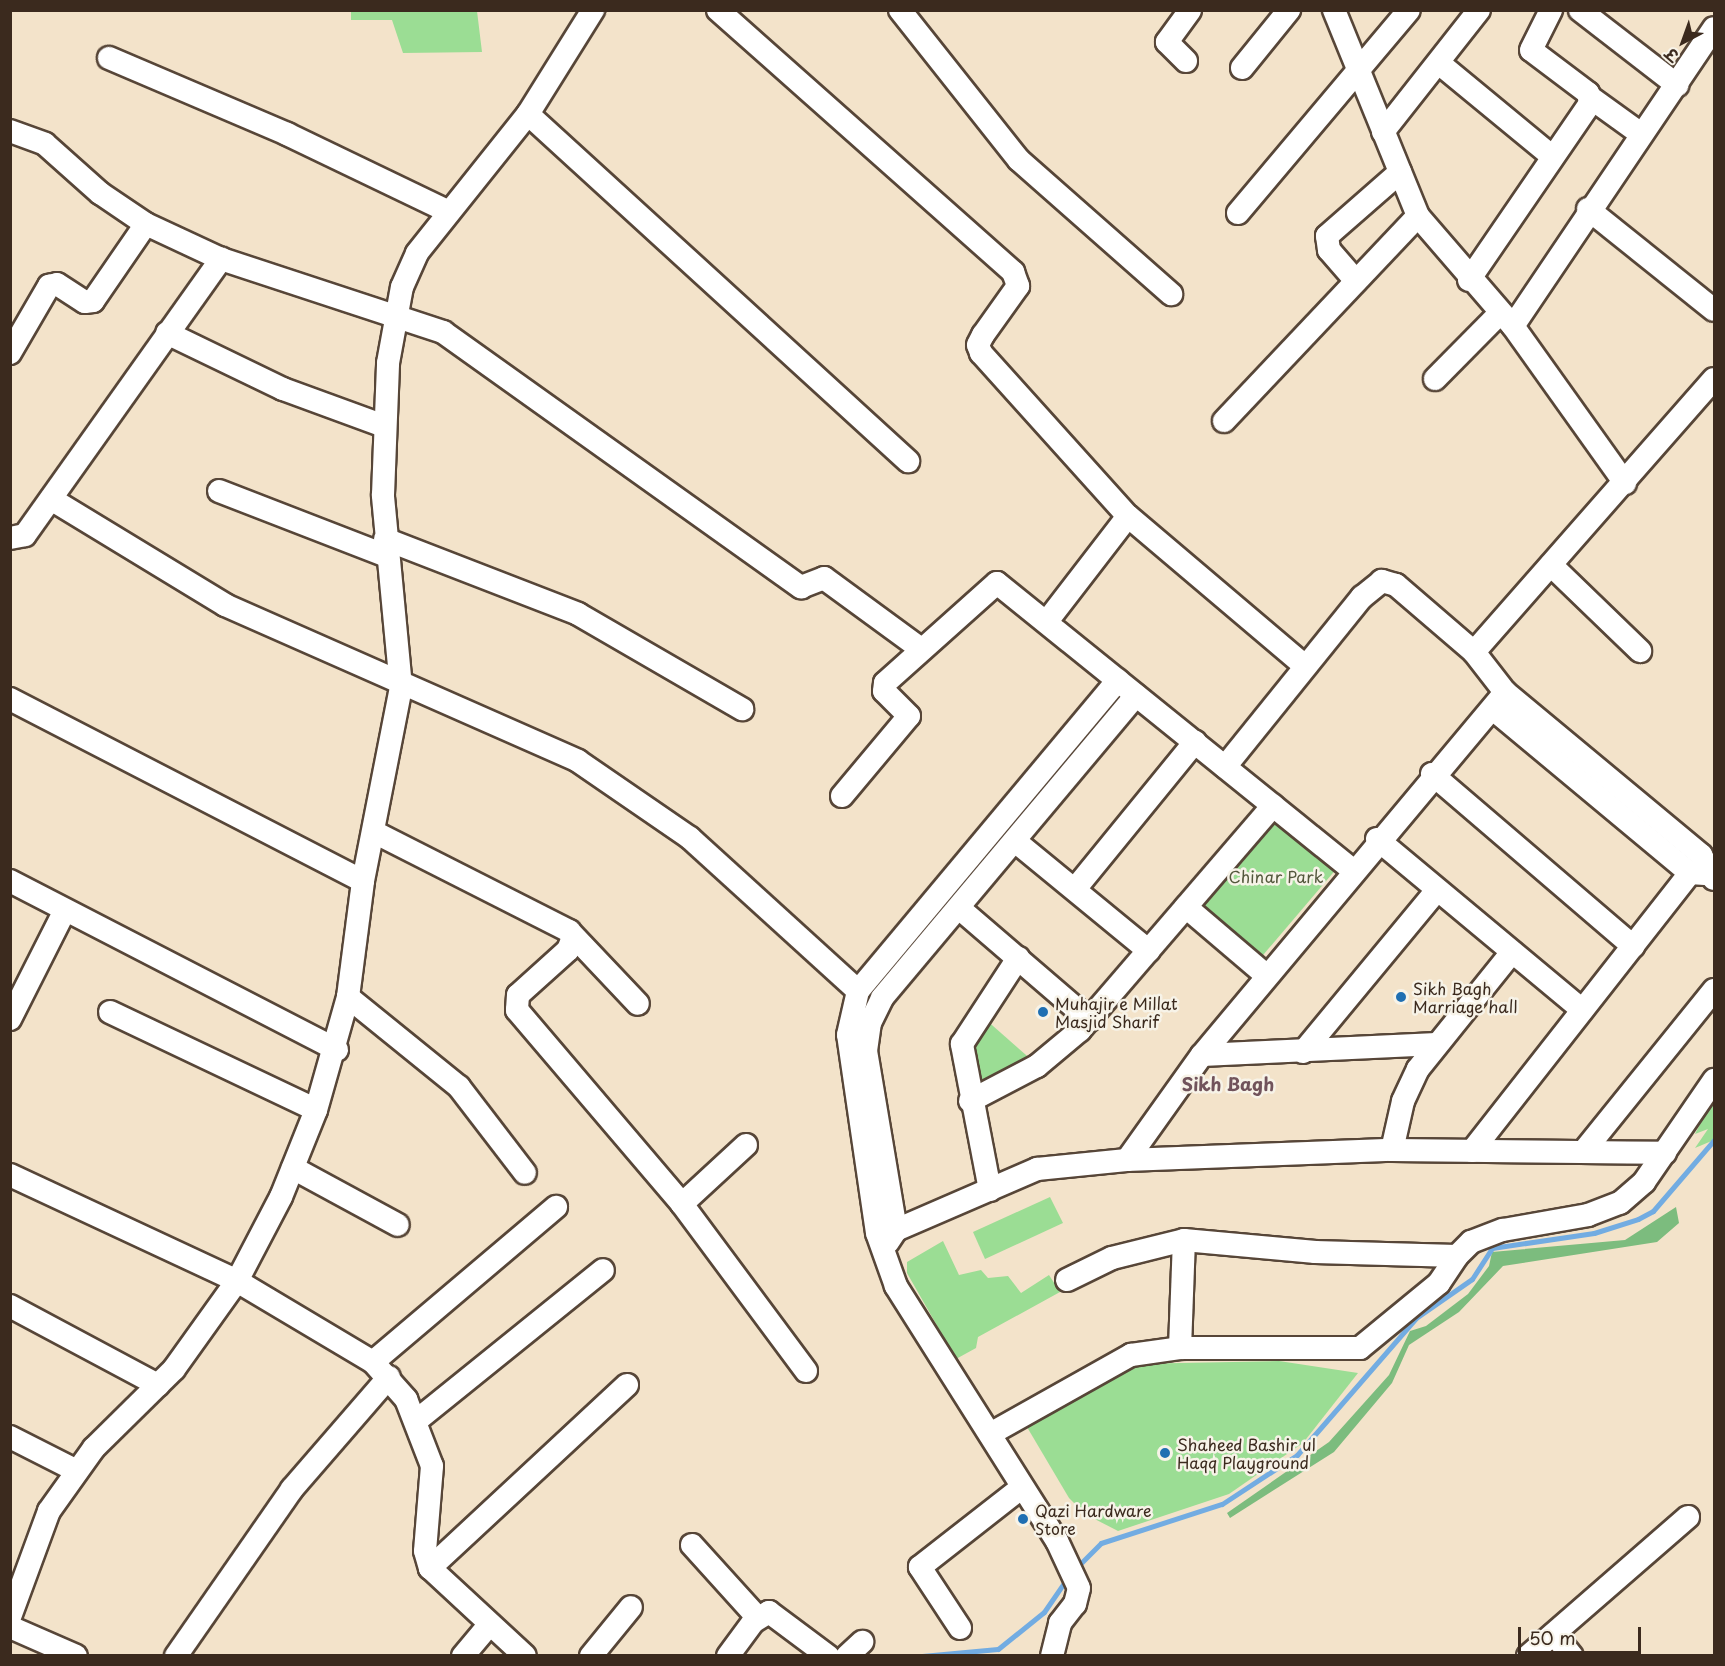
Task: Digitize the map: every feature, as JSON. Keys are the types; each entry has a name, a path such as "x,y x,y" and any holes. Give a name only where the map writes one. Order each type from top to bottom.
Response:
{"street":[{"path":"10,1617 33,1546 75,1470 158,1385 237,1281 293,1168 316,1110 337,1050 348,997 363,881 375,832 401,687 386,548 384,426 396,318 417,253 447,211 528,114 593,10"},
{"path":"718,10 1013,272 1018,286 983,335 978,345 981,353 1128,516 1304,665"},
{"path":"900,10 1019,160 1171,294"},
{"path":"1186,61 1167,42 1190,10"},
{"path":"1242,68 1289,10"},
{"path":"1334,10 1418,216 1469,280 1507,320 1626,483"},
{"path":"1238,213 1360,73 1409,10"},
{"path":"1383,132 1440,64 1479,10"},
{"path":"1551,10 1532,50 1591,98 1641,134"},
{"path":"1580,10 1677,85"},
{"path":"1435,379 1507,320 1677,85 1714,28"},
{"path":"109,58 447,211"},
{"path":"1440,64 1553,157"},
{"path":"1469,280 1591,98"},
{"path":"528,114 908,461"},
{"path":"10,131 45,144 100,193 146,224 221,259 443,332 801,587 824,578 921,649"},
{"path":"1356,281 1329,250 1327,236 1400,172"},
{"path":"1588,209 1714,310"},
{"path":"1224,422 1418,216"},
{"path":"10,353 49,286 57,284 85,302 93,301 146,224"},
{"path":"10,537 25,535 221,259"},
{"path":"167,333 284,389 384,426"},
{"path":"1474,652 1626,483 1714,379"},
{"path":"219,492 578,614 742,709"},
{"path":"51,499 225,605 401,687 529,736 639,799 858,991"},
{"path":"1048,620 1128,516"},
{"path":"1551,565 1640,651"},
{"path":"1225,766 1304,665 1382,580 1396,585 1474,652 1499,701 1705,875 1632,946 1472,1151"},
{"path":"842,796 907,720 907,710 884,687 921,649 997,583 1048,620 1136,695 1353,870"},
{"path":"1118,680 858,991 848,1035 853,1096 877,1233 891,1238 1037,1169 1127,1160 1392,1150 1584,1151 1665,1154"},
{"path":"1052,1656 1060,1623 1079,1597 1072,1572 990,1434 910,1312 891,1238 866,1051 870,1023 882,998 1136,695"},
{"path":"10,699 363,881"},
{"path":"1127,1160 1202,1055 1377,839 1432,774 1499,701"},
{"path":"1075,889 1195,742"},
{"path":"1432,774 1632,946"},
{"path":"970,1101 1037,1066 1089,1020 1273,806"},
{"path":"375,832 573,937 638,1004"},
{"path":"1377,839 1582,1010"},
{"path":"1015,841 1149,951"},
{"path":"10,881 337,1050"},
{"path":"1303,1052 1437,890"},
{"path":"1186,907 1267,976"},
{"path":"959,908 1089,1020"},
{"path":"10,1019 65,910"},
{"path":"573,937 568,950 518,995 517,1010 682,1204 806,1371"},
{"path":"1392,1150 1403,1101 1437,1044 1512,952"},
{"path":"990,1190 970,1101 962,1044 1018,958"},
{"path":"1584,1151 1714,990"},
{"path":"348,997 459,1087 525,1173"},
{"path":"111,1012 316,1110"},
{"path":"1202,1055 1437,1044"},
{"path":"990,1434 1131,1355 1180,1348 1360,1348 1439,1283 1457,1256 1470,1242 1503,1230 1588,1215 1620,1203 1665,1154 1714,1080"},
{"path":"682,1204 746,1145"},
{"path":"293,1168 398,1225"},
{"path":"10,1175 237,1281 381,1370 416,1420 432,1466 425,1551 430,1568 525,1656"},
{"path":"176,1656 292,1489 381,1370 556,1207"},
{"path":"1067,1280 1112,1258 1184,1240 1315,1252 1457,1256"},
{"path":"1180,1348 1184,1240"},
{"path":"416,1420 603,1270"},
{"path":"10,1306 158,1385"},
{"path":"430,1568 627,1385"},
{"path":"10,1437 75,1470"},
{"path":"960,1628 920,1567 1021,1488"},
{"path":"1528,1656 1688,1517"},
{"path":"692,1545 758,1618"},
{"path":"591,1656 631,1607"},
{"path":"728,1656 758,1618 769,1612 780,1617 828,1656"},
{"path":"463,1656 489,1625"},
{"path":"10,1627 76,1656"},
{"path":"1554,1634 1572,1656"}],"green space":[{"path":"351,11 477,11 482,52 403,53 392,20 351,20"},
{"name":"Chinar Park","path":"1274,814 1338,867 1258,961 1195,908"},
{"path":"984,1018 1034,1062 976,1092 972,1033"},
{"path":"1714,1096 1714,1140 1695,1148 1708,1129 1695,1134"},
{"path":"1050,1197 1063,1223 985,1259 973,1232"},
{"path":"1676,1207 1679,1223 1657,1242 1503,1266 1459,1312 1409,1345 1392,1383 1334,1452 1230,1518 1227,1513 1329,1442 1389,1375 1410,1331 1426,1326 1468,1294 1489,1266 1492,1252 1625,1240"},
{"path":"943,1241 959,1275 981,1270 988,1278 1008,1276 1021,1293 1049,1275 1060,1292 978,1337 976,1348 956,1359 907,1273 907,1262"},
{"name":"Shaheed Bashir ul Haqq Playground","path":"1279,1361 1358,1373 1303,1443 1229,1494 1118,1531 1085,1514 1069,1498 1024,1422 1128,1364"}],"waterway":[{"path":"1076,1568 1101,1543 1222,1504 1297,1455 1416,1318 1472,1279 1492,1248 1594,1233 1638,1219 1653,1211 1714,1140"},
{"path":"922,1656 998,1649 1044,1612 1068,1577"}],"place":[{"name":"Sikh Bagh Marriage hall","path":"1401,997"},
{"name":"Muhajir e Millat Masjid Sharif","path":"1043,1012"},
{"name":"Shaheed Bashir ul Haqq Playground","path":"1165,1453"},
{"name":"Qazi Hardware Store","path":"1023,1519"}],"district":[{"name":"Sikh Bagh","path":"1228,1084"}]}
